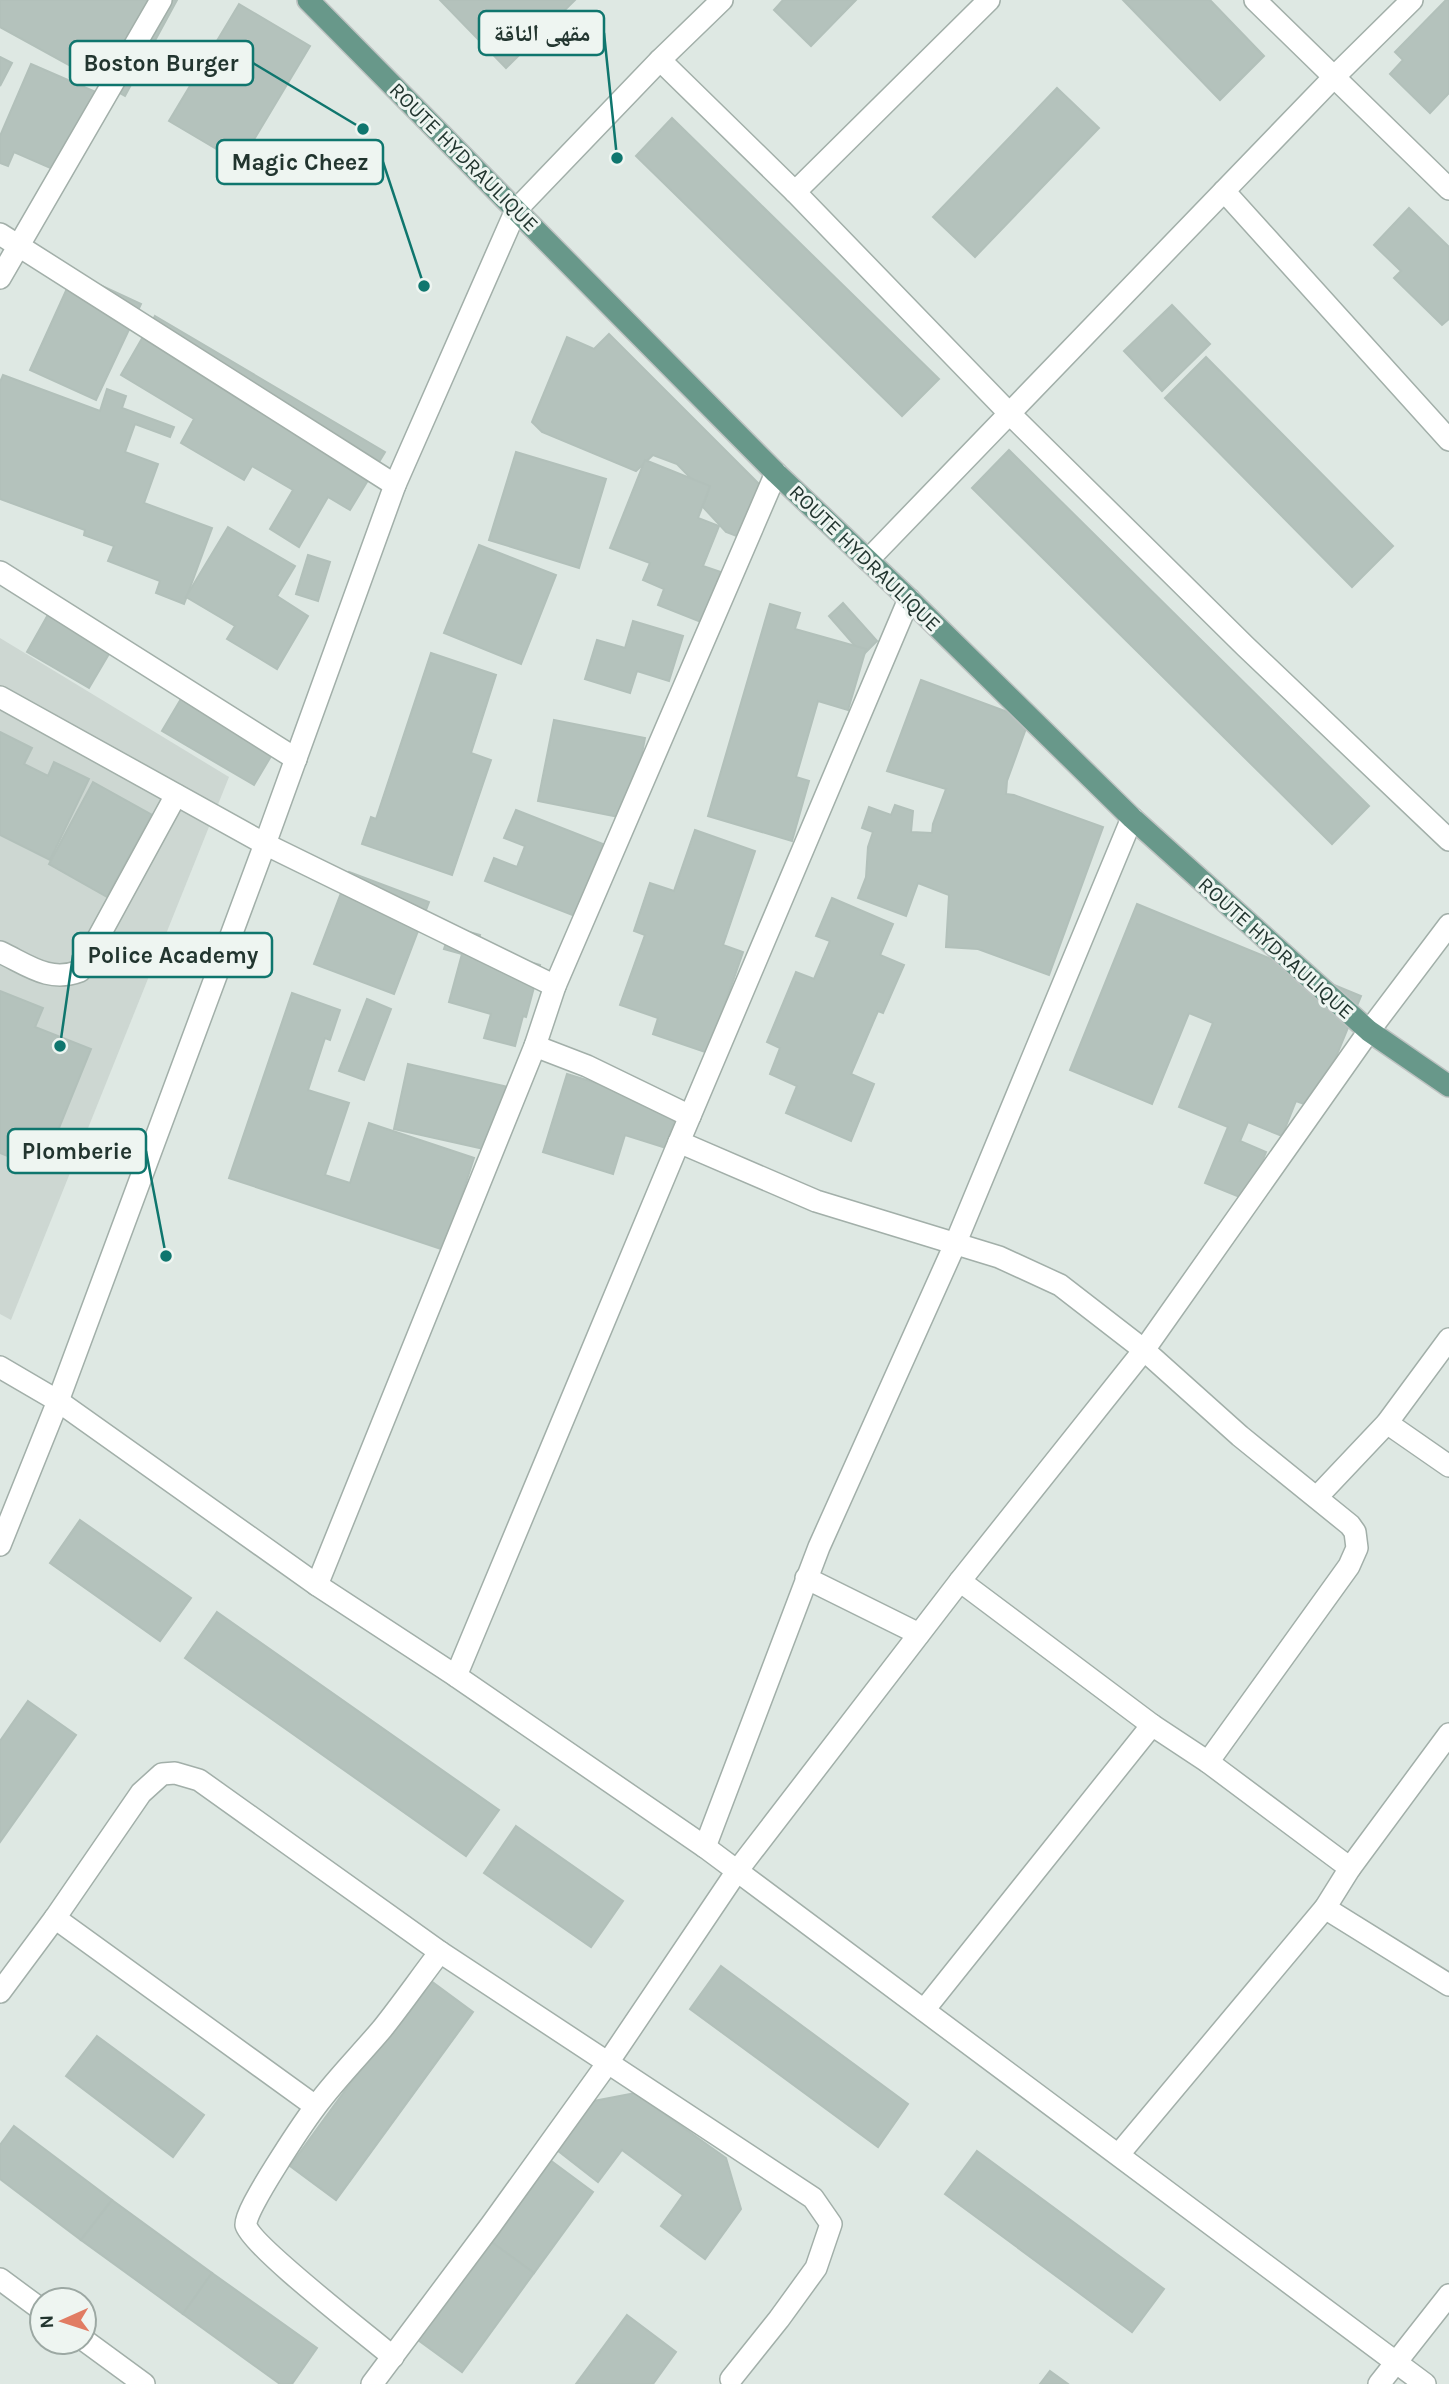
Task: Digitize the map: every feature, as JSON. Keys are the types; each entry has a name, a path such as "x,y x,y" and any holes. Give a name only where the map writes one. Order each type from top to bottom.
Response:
{"main road":[{"name":"ROUTE HYDRAULIQUE","path":"308,0 776,473 909,598 1132,818 1369,1031 1449,1086"}],"street":[{"path":"0,278 161,0"},
{"path":"0,1545 58,1401 395,485 516,210 660,60 722,0"},
{"path":"795,192 989,0"},
{"path":"1255,0 1449,189"},
{"path":"868,560 1335,76 1412,0"},
{"path":"660,60 795,192 1009,413 1246,647 1449,841"},
{"path":"1224,191 1449,440"},
{"path":"0,234 395,485"},
{"path":"317,1585 535,1046 555,986 776,473"},
{"path":"0,572 296,759"},
{"path":"456,1676 909,598"},
{"path":"0,697 265,844 555,986"},
{"path":"0,952 52,976 67,976 80,971 176,795"},
{"path":"705,1847 806,1578 956,1242 1132,818"},
{"path":"372,2384 607,2064 737,1871 960,1581 1143,1350 1369,1031 1449,925"},
{"path":"535,1046 587,1066 690,1116"},
{"path":"679,1142 816,1201 956,1242 999,1257 1060,1285 1143,1350 1240,1436 1350,1525 1355,1532 1357,1548 1349,1566 1208,1762"},
{"path":"1317,1497 1387,1423 1449,1339"},
{"path":"0,1367 58,1401 317,1585 456,1676 705,1847 1426,2384"},
{"path":"1387,1423 1449,1466"},
{"path":"806,1578 919,1634"},
{"path":"960,1581 1152,1725 1208,1762 1350,1868"},
{"path":"924,2010 1152,1725"},
{"path":"1119,2154 1325,1908 1350,1868 1449,1734"},
{"path":"0,1992 55,1919 141,1793 162,1774 175,1773 199,1780 440,1952 813,2198 831,2224 816,2268 731,2379"},
{"path":"1325,1908 1449,1985"},
{"path":"55,1919 316,2106"},
{"path":"393,2357 273,2258 248,2230 247,2215 316,2106 383,2027 440,1952"},
{"path":"0,2279 28,2300"},
{"path":"1379,2384 1449,2295"},
{"path":"98,2350 144,2384"}],"shaded area":[{"path":"0,638 229,777 11,1320 0,1314"}],"building":[{"path":"0,0 177,0 125,96 0,27"},
{"path":"440,0 575,0 506,68"},
{"path":"783,0 856,0 811,46 774,10"},
{"path":"1123,0 1210,0 1264,56 1220,100"},
{"path":"1449,0 1449,93 1430,113 1390,74 1403,60 1395,52"},
{"path":"239,4 310,46 240,163 169,121"},
{"path":"0,57 12,63 0,86"},
{"path":"31,64 105,96 71,177 14,152 8,166 0,163 0,136"},
{"path":"1057,88 1099,128 975,257 933,217"},
{"path":"672,118 939,379 902,416 636,156"},
{"path":"1409,208 1449,247 1449,319 1442,325 1394,278 1401,271 1374,245"},
{"path":"74,273 141,304 96,400 30,370"},
{"path":"1172,305 1210,344 1162,391 1124,351"},
{"path":"155,316 385,452 350,510 328,497 299,547 270,529 293,490 252,466 244,480 181,443 194,419 121,375"},
{"path":"609,334 767,492 747,540 726,532 702,506 707,495 677,464 653,455 636,471 542,432 532,422 567,337 594,349"},
{"path":"1206,357 1393,546 1352,587 1165,398"},
{"path":"3,375 100,411 107,389 126,396 122,408 174,427 170,437 135,424 125,452 158,464 144,503 212,528 184,604 156,593 160,581 108,561 114,546 84,535 85,530 0,499 0,382"},
{"path":"1009,450 1369,806 1332,844 972,488"},
{"path":"516,452 606,479 579,568 489,540"},
{"path":"645,460 710,486 698,518 719,526 703,566 721,572 701,622 658,605 664,589 643,580 650,563 610,548"},
{"path":"228,527 295,566 277,596 308,616 277,669 227,639 235,626 186,597"},
{"path":"479,545 556,575 521,664 444,633"},
{"path":"308,555 330,562 318,601 296,594"},
{"path":"843,603 877,641 863,655 829,616"},
{"path":"770,604 800,613 795,629 866,649 848,710 818,701 796,777 809,781 792,841 708,816"},
{"path":"50,611 113,647 89,688 27,652"},
{"path":"633,621 683,636 669,681 637,671 630,693 585,679 597,640 625,648"},
{"path":"431,653 496,675 471,753 491,760 452,875 362,844 371,817 376,819"},
{"path":"921,680 1029,720 1007,781 1006,794 1103,827 1049,975 978,949 946,947 949,895 918,883 906,916 858,898 866,877 868,847 873,832 862,828 869,807 891,815 895,805 913,811 911,832 932,833 946,789 887,771"},
{"path":"185,692 277,746 254,785 162,731"},
{"path":"554,720 645,738 629,819 538,801"},
{"path":"0,732 32,748 24,764 48,776 54,762 89,779 50,860 0,835"},
{"path":"93,782 152,815 107,897 49,864"},
{"path":"516,810 603,844 575,916 485,881 494,858 517,867 525,846 504,838"},
{"path":"695,830 755,851 723,945 743,952 708,1053 653,1034 658,1018 620,1005 645,935 634,931 650,883 674,891"},
{"path":"349,872 429,902 394,994 314,964"},
{"path":"832,898 893,924 880,955 904,965 883,1013 878,1011 851,1074 874,1084 851,1141 786,1113 797,1086 770,1074 780,1048 767,1042 796,972 814,979 830,941 816,936"},
{"path":"1137,904 1361,996 1315,1108 1296,1101 1282,1136 1248,1122 1240,1141 1266,1152 1247,1200 1205,1183 1228,1127 1179,1107 1213,1023 1189,1013 1152,1104 1070,1070"},
{"path":"451,927 480,935 477,947 540,965 515,1046 484,1038 491,1014 449,1002 462,954 444,949"},
{"path":"0,991 43,1008 35,1027 91,1049 42,1170 0,1153"},
{"path":"292,993 340,1010 330,1040 325,1038 308,1090 349,1103 325,1175 350,1183 369,1123 474,1158 444,1250 229,1178"},
{"path":"367,999 391,1009 364,1080 339,1071"},
{"path":"408,1064 508,1087 493,1151 394,1129"},
{"path":"567,1074 678,1108 666,1148 625,1135 613,1174 543,1152"},
{"path":"80,1520 191,1598 160,1641 50,1563"},
{"path":"217,1612 499,1810 466,1856 185,1658"},
{"path":"28,1701 76,1735 0,1842 0,1741"},
{"path":"516,1826 623,1901 591,1947 484,1873"},
{"path":"721,1966 908,2104 878,2147 690,2009"},
{"path":"427,1978 473,2012 336,2200 290,2166"},
{"path":"97,2036 204,2115 173,2157 66,2076"},
{"path":"635,2093 726,2158 741,2209 705,2259 661,2226 683,2195 622,2150 598,2182 557,2150 594,2101"},
{"path":"14,2126 112,2200 81,2240 0,2179 0,2145"},
{"path":"977,2151 1164,2289 1132,2332 945,2194"},
{"path":"550,2160 593,2192 534,2273 490,2241"},
{"path":"112,2200 212,2273 183,2314 81,2240"},
{"path":"490,2241 534,2273 462,2372 418,2340"},
{"path":"212,2273 317,2348 292,2384 280,2384 183,2314"},
{"path":"627,2315 676,2352 653,2384 576,2384"},
{"path":"1050,2371 1068,2384 1040,2384"}],"place":[{"name":"Boston Burger","path":"363,129"},
{"name":"مقهى الناقة","path":"617,158"},
{"name":"Magic Cheez","path":"424,286"},
{"name":"Police Academy","path":"60,1046"},
{"name":"Plomberie","path":"166,1256"}]}
